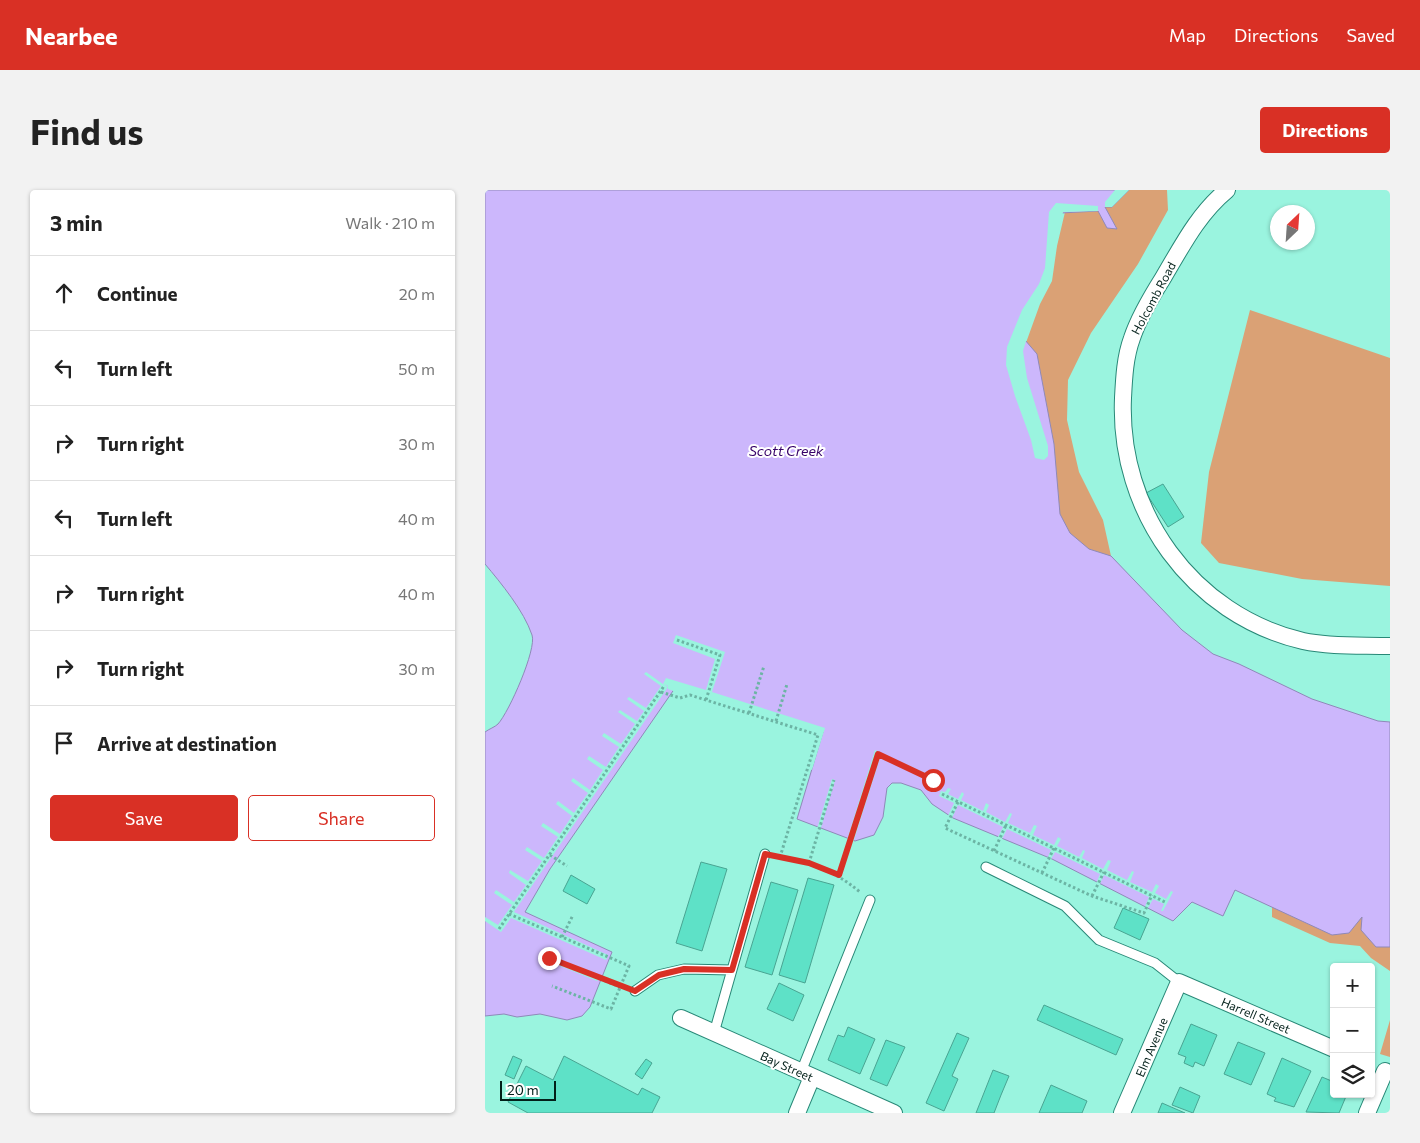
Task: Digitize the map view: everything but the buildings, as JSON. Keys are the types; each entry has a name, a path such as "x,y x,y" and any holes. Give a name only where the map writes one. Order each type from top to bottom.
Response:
{"street":[{"name":"Holcomb Road","path":"1227,190 1210,205 1187,237 1152,295 1132,339 1127,361 1123,415 1129,466 1136,490 1159,540 1177,564 1193,581 1237,613 1278,633 1303,641 1325,644 1390,646"},
{"name":"Harrell Street","path":"1179,982 1330,1047"},
{"name":"Elm Avenue","path":"1122,1113 1179,982"},
{"name":"Bay Street","path":"681,1018 894,1113"},
{"path":"1367,1113 1382,1070"},
{"path":"797,1113 807,1075"}],"lane":[{"path":"714,1033 765,854"},
{"path":"986,867 1065,906 1099,940 1155,963 1179,982"},
{"path":"807,1075 870,900"},
{"path":"635,991 659,975 684,969 732,970"}],"path":[{"path":"677,640 721,655 706,700"},
{"path":"749,713 764,666"},
{"path":"776,722 787,684"},
{"path":"499,929 664,686"},
{"path":"661,692 680,698 690,695 818,735 780,857"},
{"path":"839,875 878,754 933,780"},
{"path":"809,863 834,780"},
{"path":"942,794 1165,902"},
{"path":"957,802 945,828 1092,896 1144,913 1152,895"},
{"path":"997,845 1006,825"},
{"path":"1043,873 1054,848"},
{"path":"765,854 809,863 839,875 870,900"},
{"path":"550,855 567,866"},
{"path":"1092,896 1104,872"},
{"path":"509,914 629,966 611,1009 552,986"},
{"path":"562,937 573,915"},
{"path":"549,958 620,987 635,991"}],"shaded area":[{"path":"1129,190 1167,190 1168,210 1138,264 1091,333 1068,380 1067,420 1079,472 1103,520 1111,556 1102,562 1067,553 1023,351 1040,304 1052,281 1057,246 1065,212 1098,211 1105,207 1112,207"},
{"path":"1250,310 1390,358 1390,586 1302,579 1219,563 1201,543 1209,472"},
{"path":"1272,907 1346,929 1362,916 1390,926 1390,971 1371,958 1360,946 1330,943 1272,917"},
{"path":"1390,1020 1390,1057 1380,1054"}],"water":[{"name":"Scott Creek","path":"485,190 1129,190 1112,207 1105,207 1117,229 1107,228 1098,211 1061,213 1053,257 1019,333 1037,354 1054,444 1060,514 1070,533 1089,549 1111,556 1182,630 1213,654 1239,664 1312,699 1378,721 1390,722 1390,947 1376,947 1361,930 1362,917 1349,933 1332,935 1235,890 1223,916 1192,902 1173,921 1052,859 953,818 932,804 921,790 901,783 892,783 887,788 883,817 874,835 855,841 797,819 823,732 675,688 550,869 525,912 612,952 590,1007 582,1016 567,1020 540,1014 517,1017 504,1014 485,1016 485,732 498,724 509,707 526,666 532,635 518,607 485,564"}],"pier":[{"path":"1115,190 1129,190 1112,207 1105,207 1105,202"},
{"path":"1056,203 1098,206 1098,211 1063,212 1051,275 1022,332 1027,338 1023,351 1027,378 1048,446 1048,456 1044,460 1035,458 1031,440 1006,365 1007,347 1022,310 1039,284 1045,268 1049,212"},
{"path":"676,635 725,652 712,692 825,728 812,770 810,769 820,734 676,692 668,689 668,687 514,912 608,955 606,960 511,918 501,932 485,921 485,917 498,925 512,905 494,893 496,890 514,902 526,885 509,873 510,870 528,881 542,861 525,850 527,847 544,858 558,837 541,826 543,823 560,834 572,816 556,804 558,801 574,813 588,793 571,781 573,778 590,790 603,770 587,759 589,756 606,767 619,747 602,736 604,733 621,744 635,724 618,712 620,710 637,721 644,711 627,699 629,697 646,708 661,686 644,674 646,672 663,684 666,678 706,690 715,659 673,643"},
{"path":"875,750 936,778 934,783 880,758 853,843 847,840"},
{"path":"832,779 835,780 820,831 817,829"},
{"path":"948,788 951,789 948,794 958,799 962,792 964,794 961,800 983,811 986,803 989,805 986,812 1005,822 1010,813 1012,814 1008,823 1030,833 1034,825 1037,826 1033,835 1054,845 1058,837 1061,839 1057,846 1079,857 1083,850 1085,851 1082,858 1103,869 1108,860 1111,861 1107,870 1127,880 1132,871 1134,872 1130,882 1152,892 1156,884 1159,886 1155,893 1166,899 1171,891 1173,892 1163,911 1161,911 1164,904 1153,899 1147,910 1144,909 1149,897 1104,875 1099,886 1096,884 1100,874 1055,852 1050,861 1047,859 1051,850 1007,829 1001,841 997,839 1003,827 958,805 951,820 947,818 954,803 939,796 941,791 945,792"},
{"path":"548,955 600,975 597,981 546,960"}],"route":[{"path":"549,958 620,987 635,991 659,975 684,969 732,970 765,854 809,863 839,875 878,754 933,780"}]}
